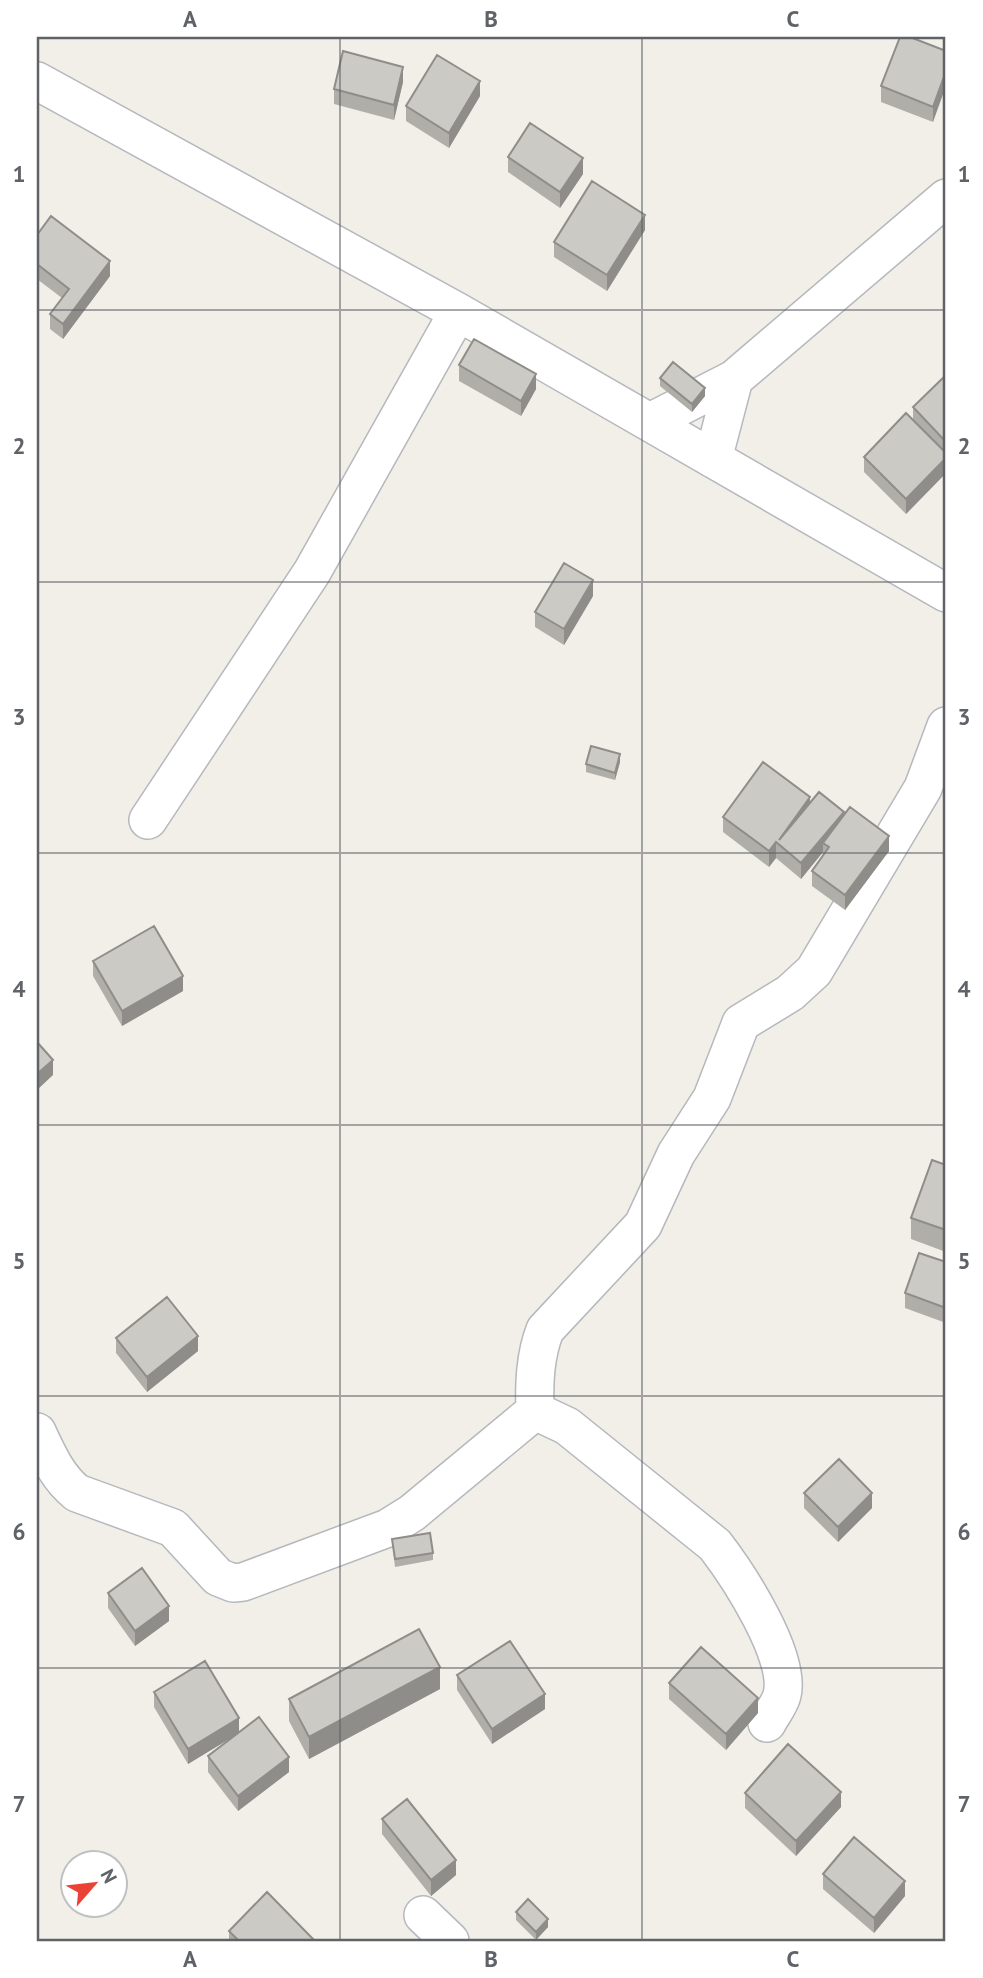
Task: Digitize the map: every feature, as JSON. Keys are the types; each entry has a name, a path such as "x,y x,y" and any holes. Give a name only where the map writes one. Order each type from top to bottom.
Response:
{"street":[{"path":"37,81 458,312 946,593"},
{"path":"650,422 734,379 946,198"},
{"path":"148,820 312,572 458,312"},
{"path":"713,459 734,379"},
{"path":"37,1432 53,1466 65,1483 77,1493 173,1528 218,1577 233,1583 268,1573 388,1528 412,1513 536,1411 537,1358 545,1330 643,1225 676,1154 712,1098 741,1023 790,993 814,971 923,788 946,726"},
{"path":"536,1411 566,1426 715,1545 729,1563 768,1631 783,1668 782,1695 766,1723"},
{"path":"423,1915 450,1941"}],"building":[{"path":"900,37 910,37 946,51 946,71 933,107 881,86"},
{"path":"343,51 403,67 394,105 334,89"},
{"path":"437,55 480,81 449,133 406,106"},
{"path":"530,123 583,158 560,192 508,157"},
{"path":"592,181 645,215 607,275 554,242"},
{"path":"51,216 110,261 63,324 50,314 69,289 37,264 37,235"},
{"path":"474,339 536,374 521,401 459,365"},
{"path":"673,362 705,388 692,404 660,378"},
{"path":"945,376 946,378 946,442 913,407"},
{"path":"906,413 946,453 946,458 906,499 864,457"},
{"path":"564,563 593,580 564,629 535,612"},
{"path":"591,746 620,754 615,773 586,764"},
{"path":"763,762 810,797 779,840 819,792 844,812 801,863 776,842 769,851 723,817"},
{"path":"850,807 889,836 845,895 812,871 829,847 823,843"},
{"path":"154,926 183,976 122,1011 93,961"},
{"path":"37,1042 53,1060 37,1074"},
{"path":"932,1160 946,1165 946,1230 911,1218"},
{"path":"919,1253 946,1262 946,1308 905,1293"},
{"path":"167,1297 198,1336 147,1377 116,1338"},
{"path":"839,1459 872,1493 838,1527 804,1493"},
{"path":"430,1533 433,1553 395,1559 392,1539"},
{"path":"142,1568 169,1606 135,1631 108,1593"},
{"path":"419,1629 440,1667 309,1737 289,1699"},
{"path":"510,1641 545,1694 492,1729 457,1675"},
{"path":"701,1647 758,1698 726,1734 669,1683"},
{"path":"205,1661 239,1718 188,1749 154,1692"},
{"path":"259,1717 289,1757 238,1796 208,1756"},
{"path":"788,1744 841,1792 796,1841 745,1793"},
{"path":"407,1799 456,1860 431,1880 382,1819"},
{"path":"854,1837 905,1881 874,1918 823,1874"},
{"path":"267,1892 315,1941 239,1941 229,1931"},
{"path":"528,1899 548,1919 536,1932 516,1912"}]}
